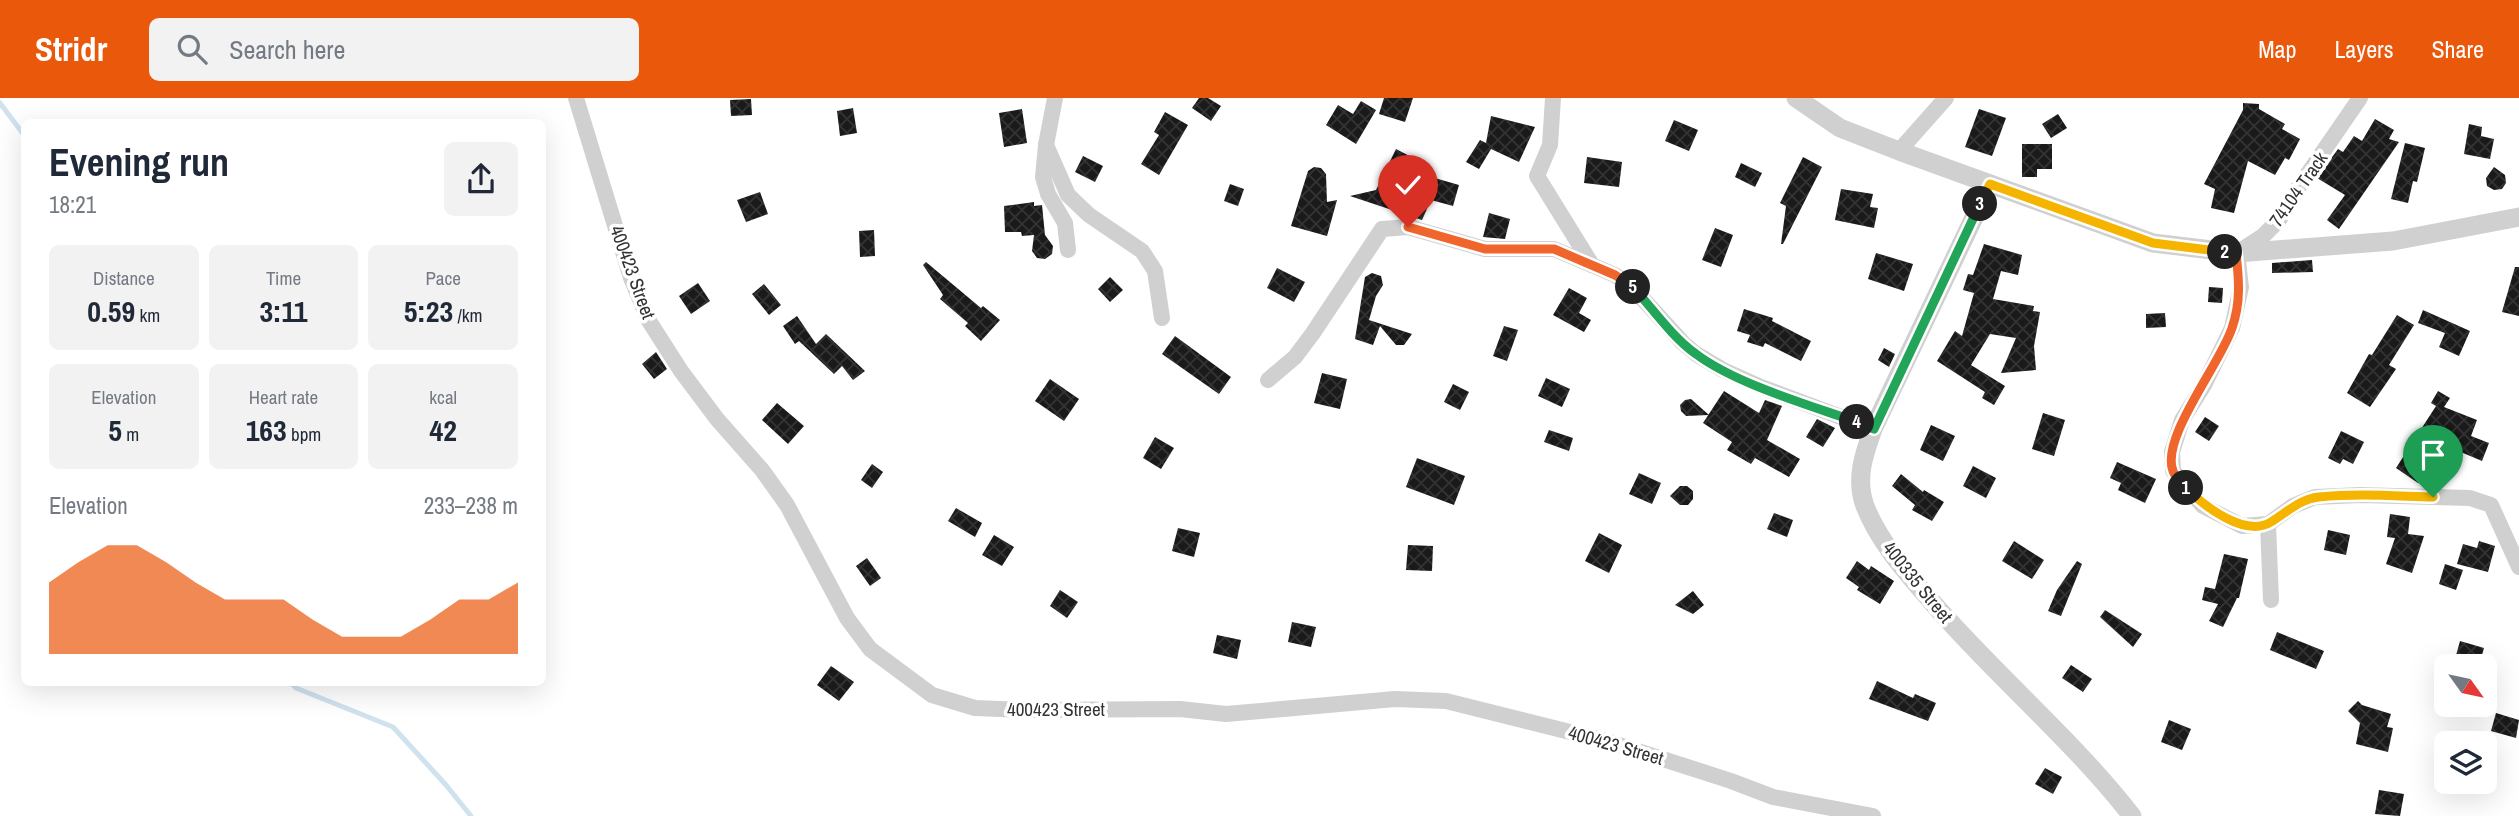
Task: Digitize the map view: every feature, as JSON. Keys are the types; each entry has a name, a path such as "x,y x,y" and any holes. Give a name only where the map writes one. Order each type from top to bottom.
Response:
{"street":[{"name":"400423 Street","path":"576,98 631,278 649,321 681,371 787,505 847,618 870,649 932,695 975,708 1180,709 1226,714 1395,699 1446,701 1610,742 1773,797 1873,816"},
{"path":"1055,98 1046,145 1044,177 1048,194 1065,223 1068,250"},
{"path":"1553,98 1550,145 1537,176 1592,265"},
{"path":"1796,98 1840,128 2153,243 2236,253 2393,241 2519,217"},
{"path":"1899,151 1946,98"},
{"name":"74104 Track","path":"2236,253 2263,236 2279,220 2360,98"},
{"path":"1046,145 1068,195 1089,215 1142,251 1155,271 1162,318"},
{"name":"400335 Street","path":"1990,184 1874,429 1861,460 1860,486 1865,506 1889,550 1965,639 2108,785 2132,816"},
{"path":"1268,380 1295,357 1382,229 1408,227 1485,249 1554,249 1592,265 1632,287 1696,354 1723,370 1874,429"},
{"path":"2236,253 2241,287 2232,328 2204,385 2182,420 2172,452 2173,471 2203,506 2242,526 2268,524 2292,506 2315,497 2360,495 2470,498 2491,505 2519,567"},
{"path":"2268,524 2271,600"}],"building":[{"path":"1199,98 1208,98 1221,106 1211,121 1192,108"},
{"path":"1384,98 1413,98 1405,122 1379,114"},
{"path":"751,99 752,115 731,116 730,100"},
{"path":"1361,101 1376,110 1356,144 1326,125 1338,105 1353,114"},
{"path":"2243,103 2259,104 2259,109 2285,124 2282,129 2300,139 2289,160 2285,158 2275,175 2248,161 2234,213 2211,208 2215,189 2204,184 2243,110"},
{"path":"853,108 857,133 840,136 837,111"},
{"path":"1022,109 1027,143 1004,147 999,113"},
{"path":"1979,109 2006,118 1992,156 1965,147"},
{"path":"1165,112 1188,125 1159,175 1141,164 1159,135 1154,132"},
{"path":"2058,114 2067,128 2051,138 2042,124"},
{"path":"1491,116 1535,127 1519,162 1491,149 1479,169 1466,162 1480,140 1486,143"},
{"path":"2375,119 2394,130 2389,139 2399,142 2339,229 2327,220 2345,195 2317,178 2338,149 2343,152 2354,136 2362,141"},
{"path":"1674,120 1698,130 1689,151 1665,141"},
{"path":"2469,124 2482,127 2481,136 2494,139 2490,159 2464,154"},
{"path":"2405,143 2425,148 2417,182 2413,181 2408,203 2391,199"},
{"path":"2022,144 2052,144 2052,169 2037,169 2037,177 2022,177"},
{"path":"1396,149 1419,161 1414,172 1459,185 1453,206 1431,200 1422,220 1350,196 1376,190"},
{"path":"1083,156 1103,166 1095,182 1075,172"},
{"path":"1587,157 1622,162 1619,187 1584,183"},
{"path":"1803,157 1822,167 1781,244 1786,206 1780,203"},
{"path":"1741,163 1762,173 1755,187 1735,177"},
{"path":"1314,167 1321,168 1326,174 1327,202 1337,200 1327,236 1291,226 1308,171"},
{"path":"2494,167 2505,175 2506,183 2502,189 2494,190 2487,186 2486,178"},
{"path":"1230,184 1244,189 1238,206 1224,201"},
{"path":"1841,189 1873,194 1870,207 1878,208 1874,228 1835,220"},
{"path":"760,192 768,214 746,222 737,200"},
{"path":"1034,202 1034,206 1042,205 1045,235 1053,246 1052,254 1045,259 1037,258 1032,251 1034,235 1022,236 1021,232 1005,232 1004,206"},
{"path":"1489,213 1510,219 1505,239 1483,237"},
{"path":"1715,228 1733,235 1721,267 1702,260"},
{"path":"874,230 875,256 860,257 859,231"},
{"path":"1984,244 2022,255 2018,275 2001,271 1993,299 2034,306 2033,311 2040,312 2034,346 2036,370 2001,373 2016,338 1990,334 1971,365 2005,386 1994,405 1982,398 1985,392 1937,361 1955,331 1962,336 1974,293 1963,290 1968,274 1973,275"},
{"path":"1876,253 1913,264 1904,291 1868,279"},
{"path":"2312,260 2313,272 2272,273 2272,263"},
{"path":"926,262 981,308 983,306 1000,320 981,341 965,326 968,323 940,299 943,295 923,265"},
{"path":"2515,267 2519,267 2519,316 2502,312"},
{"path":"1277,268 1305,282 1294,302 1267,288"},
{"path":"1372,273 1381,276 1383,285 1376,296 1369,320 1412,334 1404,345 1396,345 1380,326 1373,345 1355,339 1365,277"},
{"path":"1110,277 1123,290 1110,302 1098,289"},
{"path":"698,283 710,301 691,314 679,296"},
{"path":"764,284 781,305 769,315 752,294"},
{"path":"2209,287 2223,288 2222,303 2208,302"},
{"path":"1569,288 1587,298 1579,313 1591,320 1584,332 1553,315"},
{"path":"1744,309 1773,318 1772,321 1811,341 1801,361 1765,343 1763,347 1747,342 1750,335 1737,331"},
{"path":"2423,310 2470,331 2459,356 2439,347 2445,333 2418,323"},
{"path":"2165,313 2166,327 2146,328 2146,314"},
{"path":"2397,315 2414,325 2389,365 2396,369 2370,407 2347,393 2369,354 2372,355"},
{"path":"797,316 816,344 826,334 865,371 853,380 842,366 834,374 799,341 795,344 783,326"},
{"path":"1504,326 1518,330 1507,361 1493,356"},
{"path":"1175,336 1231,377 1219,394 1162,354"},
{"path":"1884,348 1895,354 1889,367 1878,360"},
{"path":"656,352 667,369 654,379 642,364"},
{"path":"1322,373 1347,379 1340,409 1314,403"},
{"path":"1546,378 1570,389 1562,407 1538,396"},
{"path":"1050,379 1079,399 1064,421 1035,401"},
{"path":"1453,384 1469,392 1460,410 1444,402"},
{"path":"1724,391 1759,413 1765,400 1782,406 1767,440 1800,459 1789,477 1755,458 1751,464 1727,450 1732,442 1703,423"},
{"path":"2438,391 2450,398 2444,407 2477,420 2471,436 2489,443 2482,461 2444,445 2418,483 2396,468 2436,406 2431,403"},
{"path":"1691,399 1709,415 1686,416 1680,405"},
{"path":"777,403 804,426 788,444 762,420"},
{"path":"2043,413 2065,420 2054,456 2032,449"},
{"path":"2205,417 2219,426 2209,441 2195,432"},
{"path":"1817,419 1835,428 1823,447 1806,437"},
{"path":"1931,425 1955,436 1943,461 1920,450"},
{"path":"1549,430 1573,438 1569,451 1544,442"},
{"path":"2341,431 2364,442 2353,464 2343,459 2340,464 2328,458"},
{"path":"1155,437 1174,448 1161,469 1143,458"},
{"path":"1417,458 1465,476 1454,505 1406,487"},
{"path":"2117,462 2156,479 2145,503 2118,490 2121,483 2110,478"},
{"path":"872,464 883,472 872,488 861,480"},
{"path":"1973,466 1996,478 1986,498 1963,486"},
{"path":"1639,473 1661,483 1652,504 1629,494"},
{"path":"1901,474 1923,492 1924,490 1944,502 1932,521 1912,510 1915,505 1892,486"},
{"path":"1680,486 1687,486 1693,491 1693,499 1688,505 1680,505 1670,496"},
{"path":"956,508 982,523 975,537 948,521"},
{"path":"1774,513 1793,520 1787,537 1767,529"},
{"path":"2390,514 2410,517 2408,534 2424,536 2412,573 2386,564 2395,538 2387,537"},
{"path":"1178,528 1200,533 1194,557 1172,551"},
{"path":"2328,530 2350,535 2346,555 2324,550"},
{"path":"1599,533 1622,545 1609,573 1585,561"},
{"path":"994,535 1014,547 1002,566 982,555"},
{"path":"2014,541 2044,560 2032,579 2002,561"},
{"path":"2479,541 2495,546 2488,572 2457,564 2463,544 2477,548"},
{"path":"1408,545 1433,546 1432,571 1406,570"},
{"path":"2224,554 2248,559 2239,598 2223,627 2209,621 2218,604 2202,600 2205,587 2215,589"},
{"path":"867,558 881,578 870,586 856,566"},
{"path":"1857,561 1869,570 1871,566 1894,581 1880,604 1857,590 1859,587 1846,578"},
{"path":"2077,561 2082,564 2061,616 2048,611 2057,590"},
{"path":"2445,564 2463,570 2456,590 2439,584"},
{"path":"1060,590 1078,602 1067,618 1050,606"},
{"path":"1693,591 1704,605 1693,614 1675,605"},
{"path":"2105,610 2142,634 2133,647 2100,617"},
{"path":"1292,622 1316,627 1311,647 1288,642"},
{"path":"2277,632 2324,651 2316,669 2270,650"},
{"path":"1217,635 1241,640 1237,659 1213,653"},
{"path":"2460,641 2484,648 2482,654 2456,654"},
{"path":"2071,665 2092,679 2083,692 2062,678"},
{"path":"831,666 854,682 839,701 817,685"},
{"path":"1877,681 1913,698 1915,694 1936,703 1928,721 1869,699"},
{"path":"2358,701 2362,705 2391,714 2387,727 2393,728 2388,752 2356,744 2360,723 2348,711"},
{"path":"2497,713 2519,720 2516,738 2491,731"},
{"path":"2169,720 2191,729 2182,750 2161,742"},
{"path":"2045,768 2062,777 2053,794 2035,784"},
{"path":"2379,790 2404,794 2400,816 2375,814"}],"waterway":[{"path":"0,103 21,131"},
{"path":"294,686 393,727 471,816"}],"route":[{"path":"1408,227 1485,249 1554,249 1592,265 1615,275 1632,287 1696,354 1723,370 1874,429 1990,184 2153,243 2236,253 2241,287 2232,328 2204,385 2182,420 2172,452 2173,471 2203,506 2242,526 2268,524 2292,506 2315,497 2433,497"}]}
